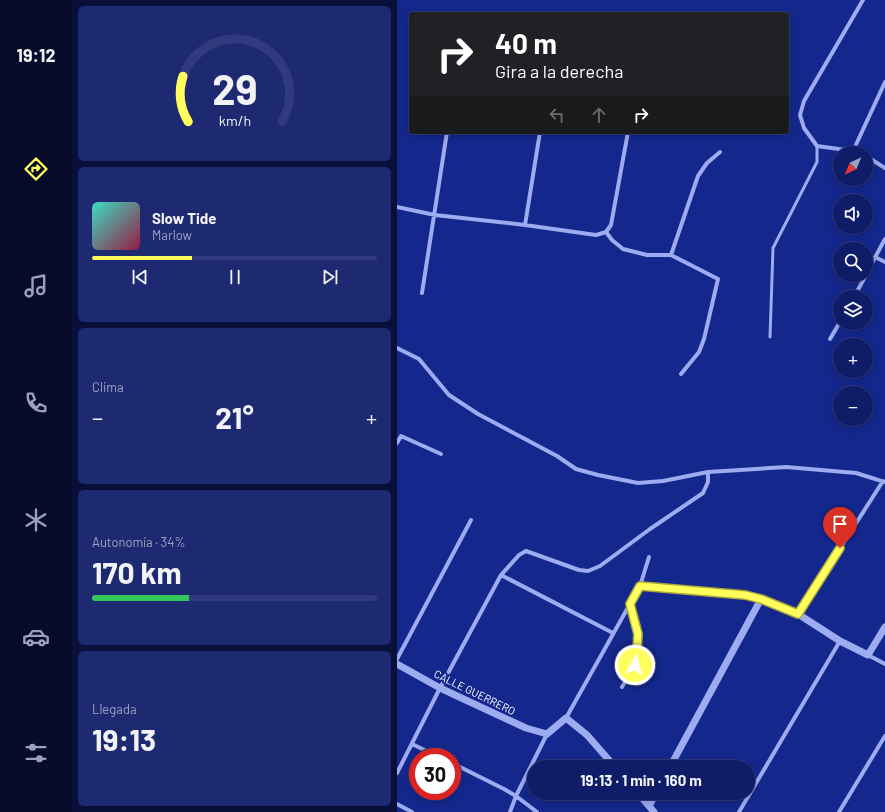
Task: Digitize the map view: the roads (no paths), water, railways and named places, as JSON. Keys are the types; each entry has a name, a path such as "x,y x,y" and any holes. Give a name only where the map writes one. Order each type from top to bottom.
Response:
{"street":[{"path":"833,148 817,146 804,128 800,116 804,101 863,0"},
{"path":"855,146 885,82"},
{"path":"422,293 447,134"},
{"path":"525,225 540,134"},
{"path":"397,207 435,216 525,225 596,235 606,232 611,225 628,134"},
{"path":"671,255 698,176 707,163 720,152"},
{"path":"873,160 885,168"},
{"path":"606,232 612,240 623,249 647,255 671,255 718,279 704,339 699,352 681,374"},
{"path":"873,261 885,239"},
{"path":"875,257 885,262"},
{"path":"830,339 835,330"},
{"path":"397,348 419,358 449,395 478,414 557,456 575,468 598,475 638,483 663,481 707,472 786,467 856,473 884,481 798,614"},
{"path":"397,443 401,436 441,454"},
{"path":"397,773 440,688 501,575 519,555 526,551 579,570 589,571 600,566 650,529 703,493 708,482 707,472"},
{"path":"397,659 471,520"},
{"path":"509,812 547,734 566,718 640,586 649,557"},
{"path":"501,575 613,633"},
{"path":"640,586 745,595 761,599 798,614 840,641 885,664"},
{"path":"674,760 761,599"},
{"path":"622,687 635,665 637,650 638,634 630,604"},
{"path":"868,655 885,627"},
{"path":"739,812 840,641"},
{"name":"CALLE GUERRERO","path":"397,664 440,688 526,728 547,734"},
{"path":"566,718 587,735 609,760"},
{"path":"839,812 885,736"},
{"path":"413,744 421,748"},
{"path":"461,768 516,796 537,812"},
{"path":"644,800 654,812"},
{"path":"649,806 652,800"},
{"path":"397,804 412,812"}],"lane":[{"path":"770,337 773,248 817,162 817,146"}]}
